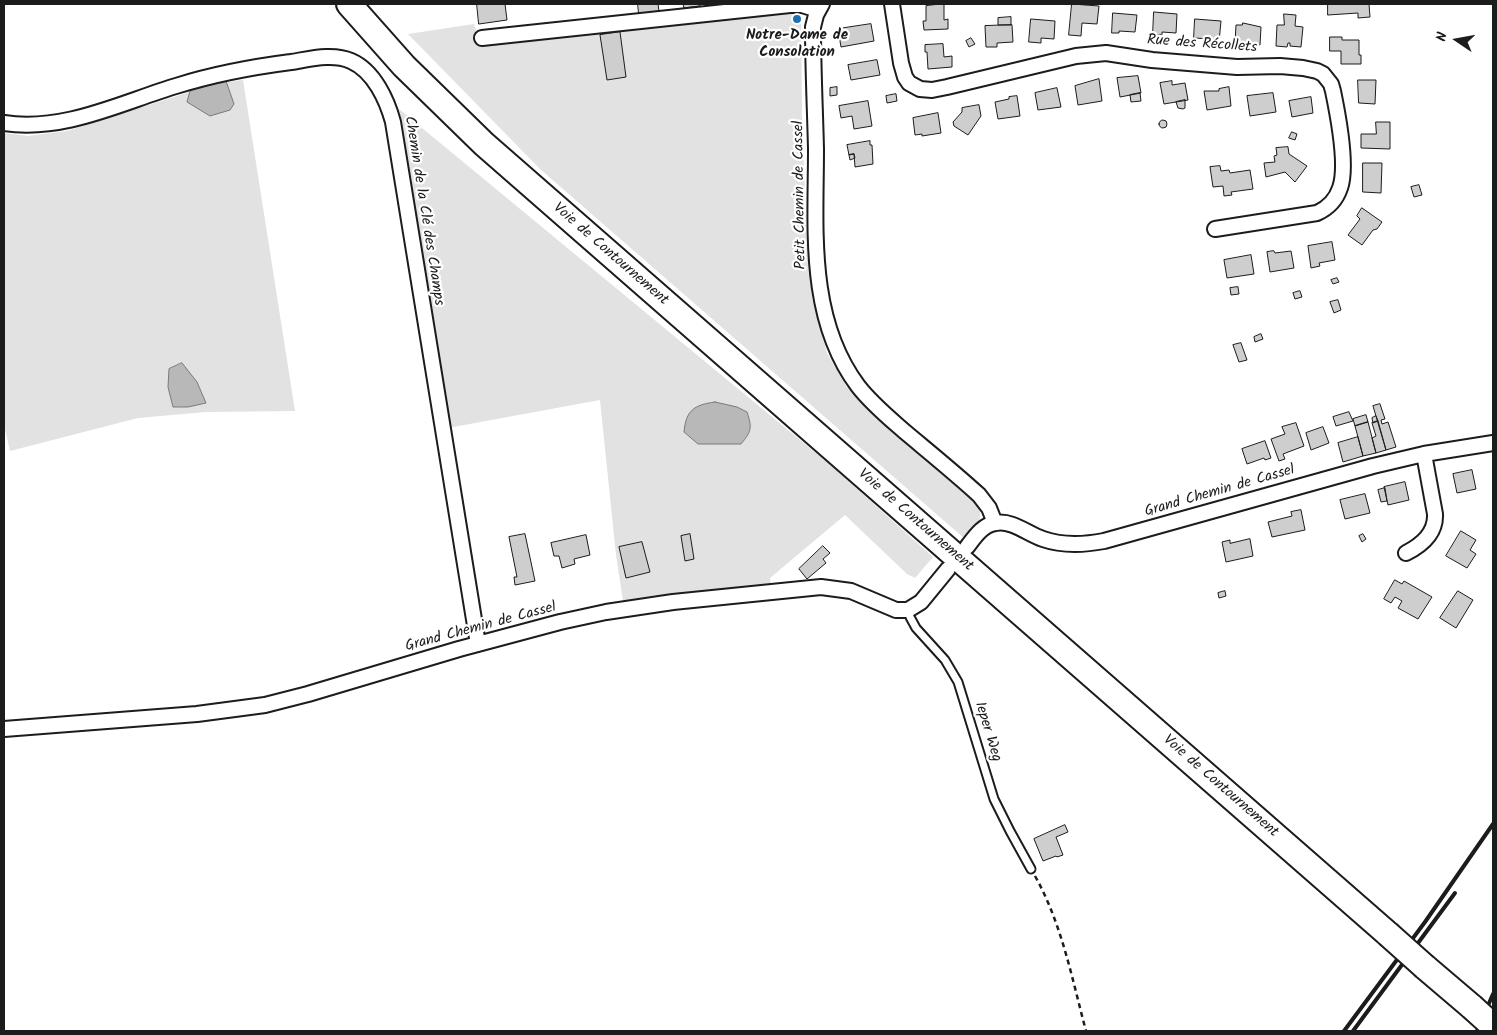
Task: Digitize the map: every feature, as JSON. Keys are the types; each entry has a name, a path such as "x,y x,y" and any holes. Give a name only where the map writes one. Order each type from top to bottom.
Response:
{"highway":[{"name":"Voie de Contournement","path":"349,4 404,66 484,144 1493,1026"}],"street":[{"name":"Rue des Récollets","path":"892,4 902,70 909,83 925,90 947,87 1076,56 1106,53 1152,60 1238,67 1296,67 1311,69 1323,74 1331,84 1333,91 1341,144 1342,181 1333,202 1323,210 1307,215 1215,229"},
{"name":"Petit Chemin de Cassel","path":"482,38 790,5 820,7 813,27 816,149 814,211 821,294 830,334 841,360 865,395 890,419 979,495 992,513 995,523"},
{"name":"Chemin de la Clé des Champs","path":"4,123 32,126 60,122 194,80 258,66 321,58 336,58 351,61 364,70 384,97 394,128 478,644"},
{"name":"Grand Chemin de Cassel","path":"995,523 1008,524 1052,542 1070,545 1093,543 1165,525 1373,466 1424,454 1493,443"},
{"path":"1406,553 1423,543 1435,523 1424,454"},
{"path":"967,547 984,528 995,523"},
{"path":"908,610 921,602 948,569"},
{"name":"Grand Chemin de Cassel","path":"4,729 187,715 252,707 316,692 560,622 673,602 809,587 831,587 851,591 896,610 908,610"}],"lane":[{"name":"Ieper Weg","path":"908,610 916,628 945,660 954,673 994,799 1031,868"}],"path":[{"path":"1031,868 1045,895 1056,923 1086,1031"}],"shaded area":[{"path":"730,4 801,4 802,113 807,248 813,303 827,353 846,386 975,499 980,512 979,521 965,539 540,169 408,34 474,24 481,46 625,28 731,7"},
{"path":"243,80 295,411 206,412 138,418 10,451 4,425 4,133 28,136 67,131 199,89"},
{"path":"226,81 234,104 230,110 210,116 187,102 190,91"},
{"path":"399,109 828,463 933,557 915,578 907,574 845,515 770,578 771,585 623,601 616,555 600,400 448,428"},
{"path":"182,363 197,382 206,403 188,407 173,407 168,387 169,369"},
{"path":"715,402 737,407 747,412 750,429 741,444 698,444 684,432 687,418 692,410 696,407"}],"building":[{"path":"477,4 505,4 507,20 479,24"},
{"path":"638,4 658,4 659,11 639,14"},
{"path":"684,4 700,4 700,6 684,8"},
{"path":"944,4 944,20 948,19 948,29 924,30 923,21 926,21 926,6"},
{"path":"1072,4 1099,6 1097,24 1082,23 1081,36 1069,35"},
{"path":"1328,4 1369,4 1370,17 1358,18 1358,13 1328,15"},
{"path":"1154,12 1177,14 1176,33 1162,32 1162,35 1153,34"},
{"path":"1113,13 1137,15 1135,32 1119,31 1119,33 1112,33"},
{"path":"1284,14 1296,15 1295,26 1303,27 1301,47 1290,46 1290,43 1288,43 1287,47 1276,46 1277,25 1284,25"},
{"name":"Notre-Dame de Consolation","path":"797,16 801,19 797,23 794,19"},
{"path":"1011,17 1011,25 998,25 998,18"},
{"path":"1031,19 1055,21 1054,39 1041,38 1041,43 1029,42"},
{"path":"1195,19 1221,21 1219,42 1212,41 1212,39 1194,38"},
{"path":"1243,23 1261,27 1260,45 1235,43 1236,25 1242,25"},
{"path":"871,24 874,41 841,47 838,29"},
{"path":"1012,25 1013,42 997,43 997,47 986,47 985,26"},
{"path":"620,32 626,77 607,80 600,35"},
{"path":"1330,37 1342,37 1342,40 1359,40 1361,64 1341,64 1341,51 1330,51"},
{"path":"971,38 975,44 969,47 966,41"},
{"path":"943,44 944,57 952,56 952,67 928,69 925,45"},
{"path":"877,60 880,75 851,80 848,65"},
{"path":"1138,76 1141,93 1120,97 1117,78"},
{"path":"1099,79 1102,101 1078,105 1075,86"},
{"path":"1358,80 1376,80 1375,104 1359,103"},
{"path":"1172,81 1172,85 1185,83 1188,100 1164,104 1160,83"},
{"path":"837,87 837,95 830,96 830,88"},
{"path":"1229,87 1231,106 1207,110 1204,91 1219,91 1219,89"},
{"path":"1057,88 1061,107 1038,110 1035,93"},
{"path":"1140,93 1141,101 1131,102 1130,95"},
{"path":"1273,93 1276,112 1250,116 1247,96"},
{"path":"896,94 897,101 887,103 886,96"},
{"path":"1017,96 1020,116 998,119 995,102"},
{"path":"1311,97 1313,113 1292,117 1289,101"},
{"path":"1185,100 1185,108 1178,108 1176,102"},
{"path":"868,101 872,126 854,129 852,116 841,118 839,106"},
{"path":"979,105 981,116 968,135 954,126 953,122 962,112 962,108"},
{"path":"938,113 941,133 922,136 922,134 915,135 913,118"},
{"path":"1163,120 1167,124 1163,128 1159,124"},
{"path":"1376,122 1390,122 1390,149 1361,148 1361,134 1376,134"},
{"path":"1292,132 1297,134 1295,140 1289,138"},
{"path":"870,141 873,164 855,167 854,154 849,155 847,145"},
{"path":"1288,147 1289,154 1307,166 1295,182 1285,172 1266,177 1264,163 1275,162 1276,148"},
{"path":"854,154 855,158 850,160 849,155"},
{"path":"1363,163 1382,163 1381,193 1363,192"},
{"path":"1220,166 1221,171 1229,170 1230,173 1250,170 1253,189 1231,192 1232,195 1224,196 1223,186 1213,187 1210,167"},
{"path":"1419,185 1422,195 1414,197 1411,187"},
{"path":"1362,208 1382,222 1377,229 1373,230 1362,245 1348,235 1360,219 1357,216"},
{"path":"1332,242 1335,260 1319,263 1320,266 1311,268 1308,246"},
{"path":"1274,251 1275,253 1291,251 1294,268 1270,272 1267,252"},
{"path":"1251,255 1254,274 1227,278 1224,260"},
{"path":"1337,278 1339,282 1333,284 1331,280"},
{"path":"1238,287 1239,294 1231,295 1230,288"},
{"path":"1300,291 1302,297 1295,299 1293,293"},
{"path":"1338,300 1341,310 1334,313 1330,302"},
{"path":"1261,334 1263,339 1255,342 1254,337"},
{"path":"1241,343 1247,360 1239,362 1233,345"},
{"path":"1380,404 1385,419 1381,420 1382,424 1388,422 1396,447 1386,450 1373,406"},
{"path":"1349,412 1353,421 1336,426 1333,417"},
{"path":"1366,415 1368,422 1355,426 1353,419"},
{"path":"1376,416 1378,421 1373,423 1372,418"},
{"path":"1378,421 1386,450 1376,453 1372,438 1376,436 1372,423"},
{"path":"1368,422 1376,453 1363,456 1355,426"},
{"path":"1296,423 1304,446 1283,454 1285,459 1279,461 1271,439 1285,434 1282,427"},
{"path":"1323,427 1329,443 1311,450 1306,433"},
{"path":"1358,437 1363,456 1343,462 1338,443"},
{"path":"1265,441 1271,458 1265,460 1264,458 1247,464 1242,449"},
{"path":"1472,470 1476,489 1457,493 1453,474"},
{"path":"1405,482 1409,500 1388,505 1384,487"},
{"path":"1385,488 1387,501 1381,502 1378,490"},
{"path":"1365,494 1370,513 1345,519 1340,500"},
{"path":"1301,510 1305,530 1272,537 1268,522 1292,516 1291,512"},
{"path":"1461,531 1476,540 1470,550 1476,554 1467,568 1446,556"},
{"path":"525,534 535,581 515,585 514,577 517,577 509,537"},
{"path":"690,534 694,559 685,561 681,536"},
{"path":"1363,534 1366,539 1362,542 1359,536"},
{"path":"586,535 590,555 574,559 575,564 562,568 559,556 554,556 551,543"},
{"path":"1250,539 1253,556 1226,562 1222,542 1230,540 1230,543"},
{"path":"642,542 650,572 626,578 619,547"},
{"path":"823,546 830,553 823,559 826,563 807,579 799,569"},
{"path":"1395,580 1402,584 1404,581 1432,597 1418,619 1398,608 1402,601 1395,597 1391,603 1384,599"},
{"path":"1225,591 1226,596 1219,598 1218,593"},
{"path":"1458,591 1473,600 1456,628 1440,618"},
{"path":"1065,825 1068,832 1056,837 1063,855 1043,861 1034,839"}],"railway":[{"path":"1344,1031 1425,922 1493,824"},
{"path":"1353,1031 1455,893"},
{"path":"1477,1031 1493,994"},
{"path":"1486,1031 1493,1015"}],"place":[{"name":"Notre-Dame de Consolation","path":"797,19"}]}
